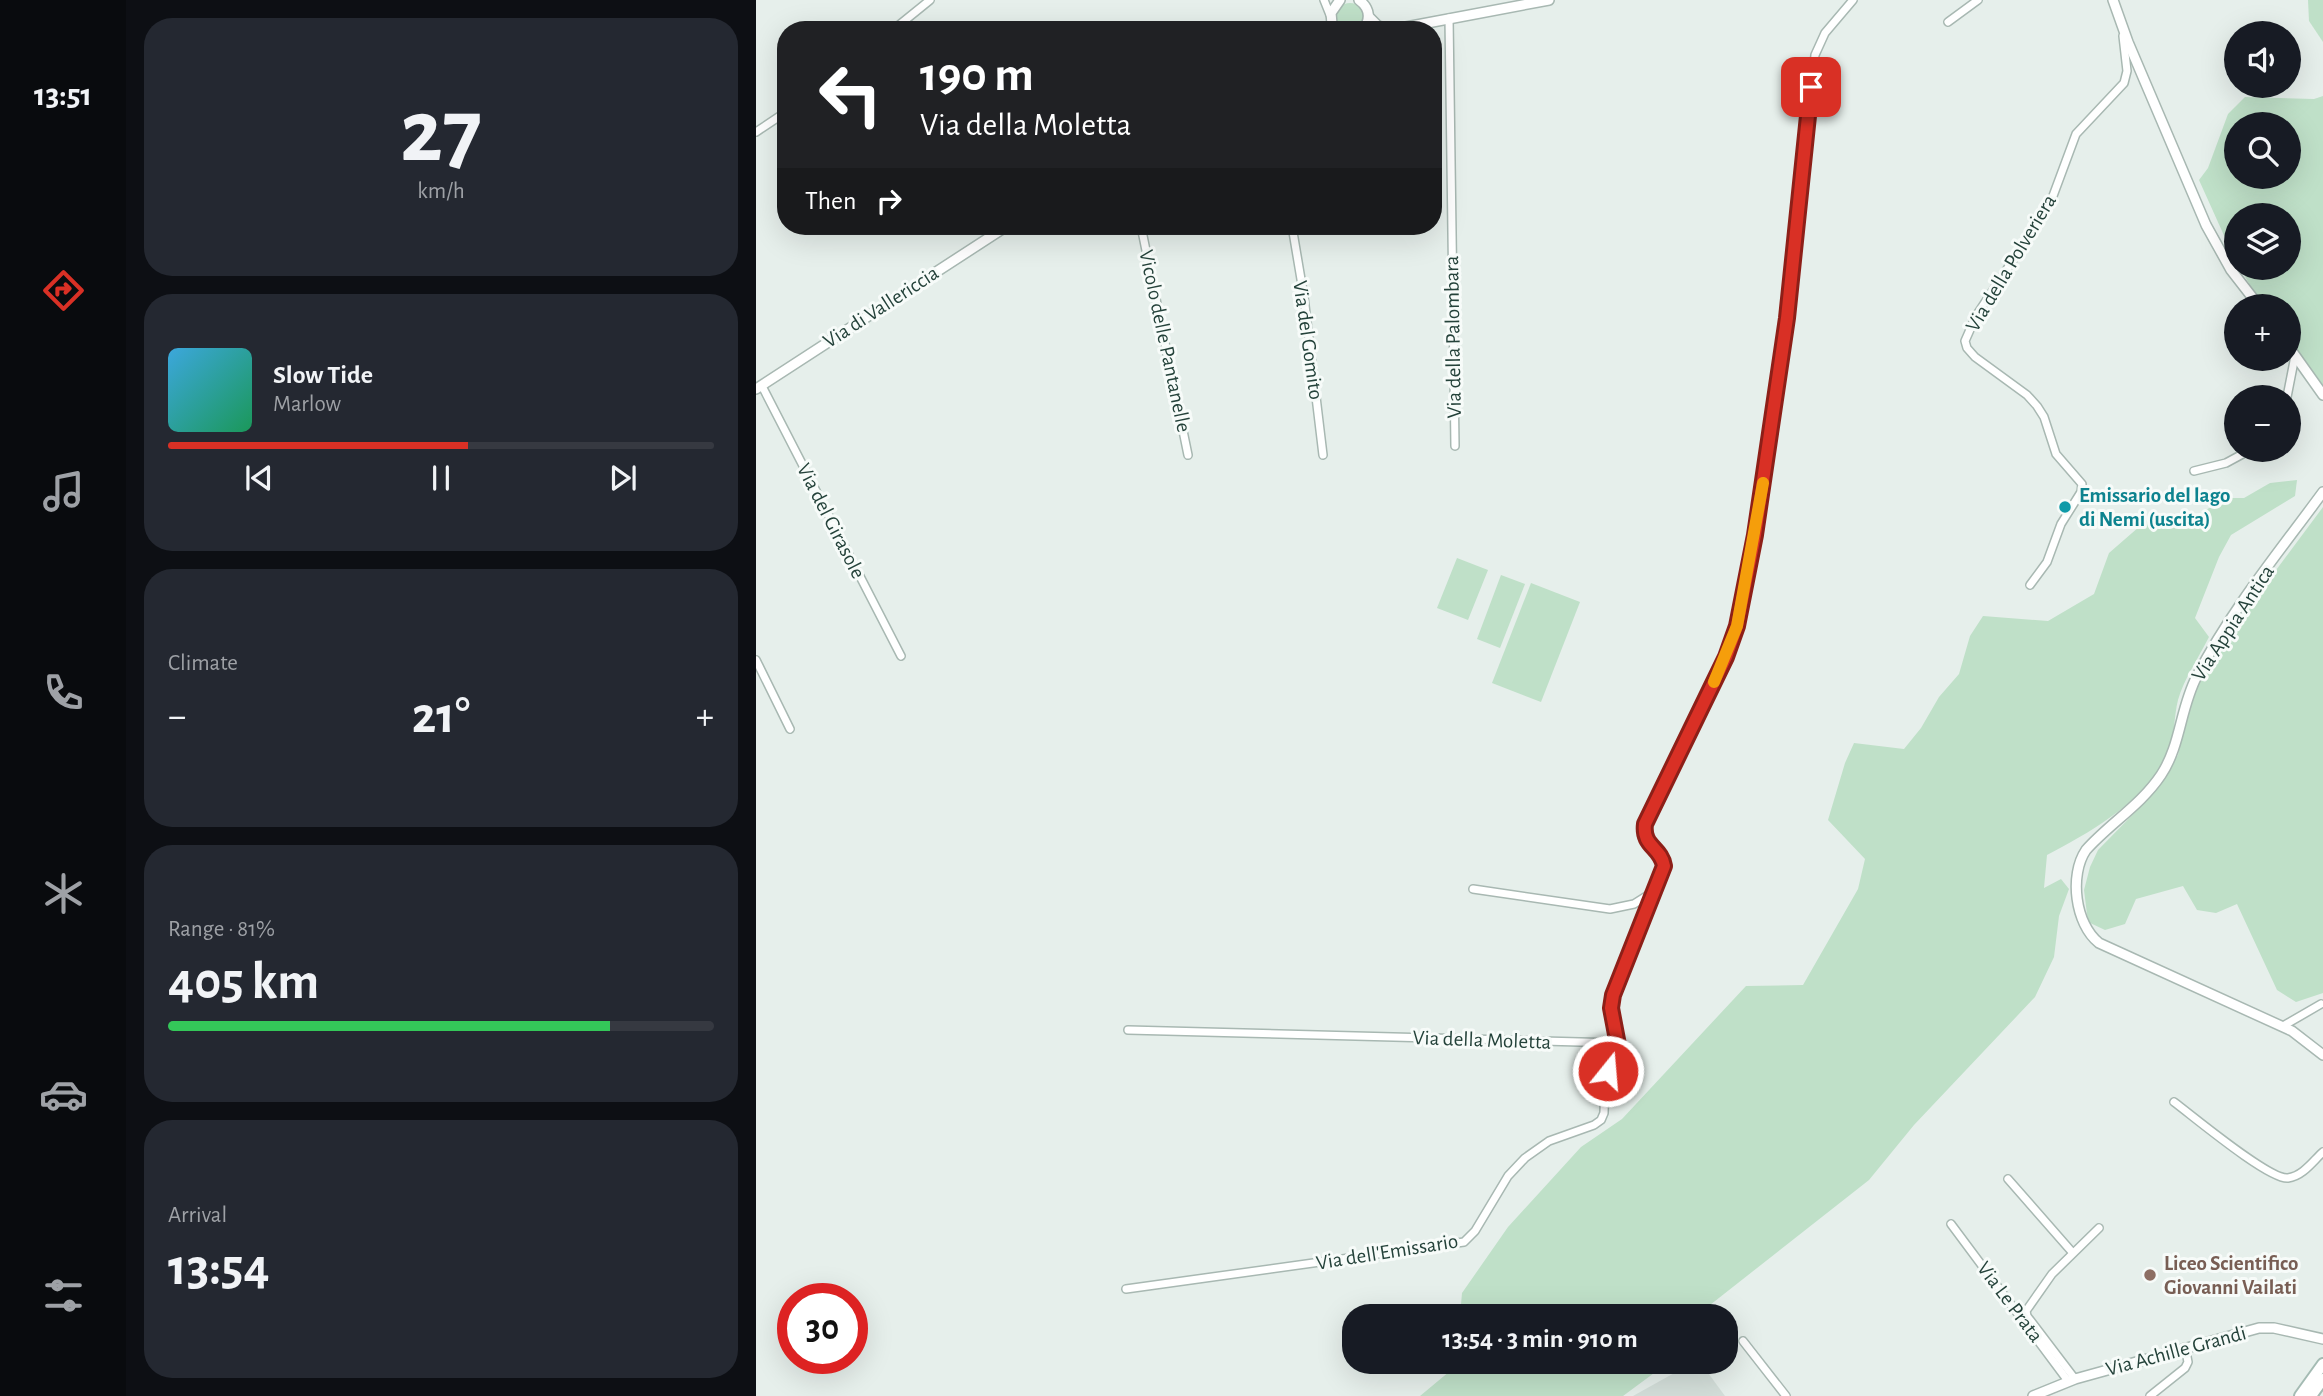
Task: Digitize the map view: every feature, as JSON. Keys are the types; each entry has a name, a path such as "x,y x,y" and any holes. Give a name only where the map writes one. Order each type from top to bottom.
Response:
{"main road":[{"path":"2300,1396 2323,1364"},
{"path":"2311,1396 2323,1379"}],"street":[{"path":"904,21 930,0"},
{"path":"1324,0 1332,21"},
{"path":"1328,21 1333,7 1340,0"},
{"path":"1359,0 1365,6 1367,21"},
{"path":"1434,21 1502,4 1549,0"},
{"path":"1618,1043 1611,1008 1613,995 1664,864 1661,856 1646,839 1645,824 1733,640 1755,535 1787,318 1815,55 1826,31 1853,0"},
{"path":"1948,22 1978,0"},
{"path":"2113,0 2217,246 2249,294"},
{"path":"1368,17 1372,21"},
{"name":"Via della Palombara","path":"1449,18 1455,446"},
{"name":"Via della Polveriera","path":"2030,584 2047,562 2061,524 2081,492 2082,484 2056,454 2038,407 1975,357 1965,341 1974,318 2050,204 2074,138 2124,83 2127,66 2123,28"},
{"path":"756,132 777,119"},
{"name":"Via di Vallericcia","path":"759,388 993,235"},
{"name":"Vicolo delle Pantanelle","path":"1142,235 1188,455"},
{"name":"Via del Gomito","path":"1294,235 1304,297 1323,455"},
{"path":"2301,364 2323,395"},
{"name":"Via del Girasole","path":"759,388 901,656"},
{"path":"2194,471 2227,462"},
{"name":"Via Appia Antica","path":"2323,492 2250,591 2202,665 2187,698 2173,752 2162,775 2142,798 2088,847 2080,860 2077,874 2082,918 2096,941 2283,1026 2300,1035 2323,1055"},
{"path":"756,660 790,729"},
{"path":"1474,889 1608,909 1629,906 1654,891"},
{"path":"2283,1026 2322,1003 2323,1015"},
{"name":"Via della Moletta","path":"1128,1030 1618,1043"},
{"name":"Via dell'Emissario","path":"1126,1289 1464,1242 1475,1231 1505,1181 1525,1158 1552,1139 1594,1125 1601,1120 1605,1112 1605,1079 1618,1043"},
{"path":"2174,1102 2261,1168 2277,1177 2298,1175 2323,1152"},
{"path":"2008,1179 2073,1252"},
{"name":"Via Le Prata","path":"1951,1224 2071,1380"},
{"name":"Via Le Prata","path":"2071,1380 2026,1313 2040,1290 2099,1227"},
{"name":"Via Achille Grandi","path":"2033,1396 2071,1380 2263,1328 2323,1339"},
{"path":"1743,1341 1786,1396"},
{"path":"2150,1396 2184,1370 2188,1362 2185,1347"}],"shaded area":[{"path":"1672,1374 1709,1374 1725,1396 1633,1396"}],"green space":[{"path":"2308,0 2323,0 2323,42 2309,21"},
{"path":"1345,4 1355,4 1363,12 1363,21 1337,21 1337,12"},
{"path":"2323,96 2323,385 2301,357 2301,294 2255,294 2247,280 2301,280 2301,203 2224,203 2224,235 2199,180 2208,168 2224,125 2224,189 2301,189 2301,112 2230,112 2244,98 2314,99"},
{"path":"2297,480 2295,496 2231,535 2219,557 2195,618 2209,637 2181,692 2172,742 2162,766 2150,782 2119,811 2047,855 2044,888 2061,879 2069,889 2059,916 2054,957 2035,997 1914,1125 1869,1180 1711,1304 1461,1304 1462,1293 1508,1227 1581,1147 1622,1119 1746,986 1803,985 1858,889 1865,859 1828,820 1845,763 1854,743 1904,749 1921,728 1939,697 1959,674 1970,636 1983,616 2048,621 2094,594 2109,553 2155,513 2194,517 2226,498 2244,498 2270,483"},
{"path":"2323,507 2323,993 2296,1002 2277,990 2237,904 2216,913 2197,910 2183,886 2136,899 2125,924 2105,930 2088,922 2084,890 2098,850 2151,796 2178,755 2188,707 2215,652"},
{"path":"1457,558 1488,570 1468,620 1437,608"},
{"path":"1501,575 1525,584 1500,648 1477,639"},
{"path":"1531,583 1580,602 1541,702 1492,683"},
{"path":"1446,1374 1653,1374 1623,1396 1420,1396"}],"slow traffic":[{"path":"1714,682 1737,626 1763,483"}],"place":[{"name":"Emissario del lago di Nemi (uscita)","path":"2065,507"},
{"name":"Liceo Scientifico Giovanni Vailati","path":"2150,1275"}],"route":[{"path":"1608,1071 1618,1045 1611,1008 1613,995 1664,866 1661,856 1646,839 1645,824 1726,657 1737,626 1755,535 1787,318 1811,87"}]}
